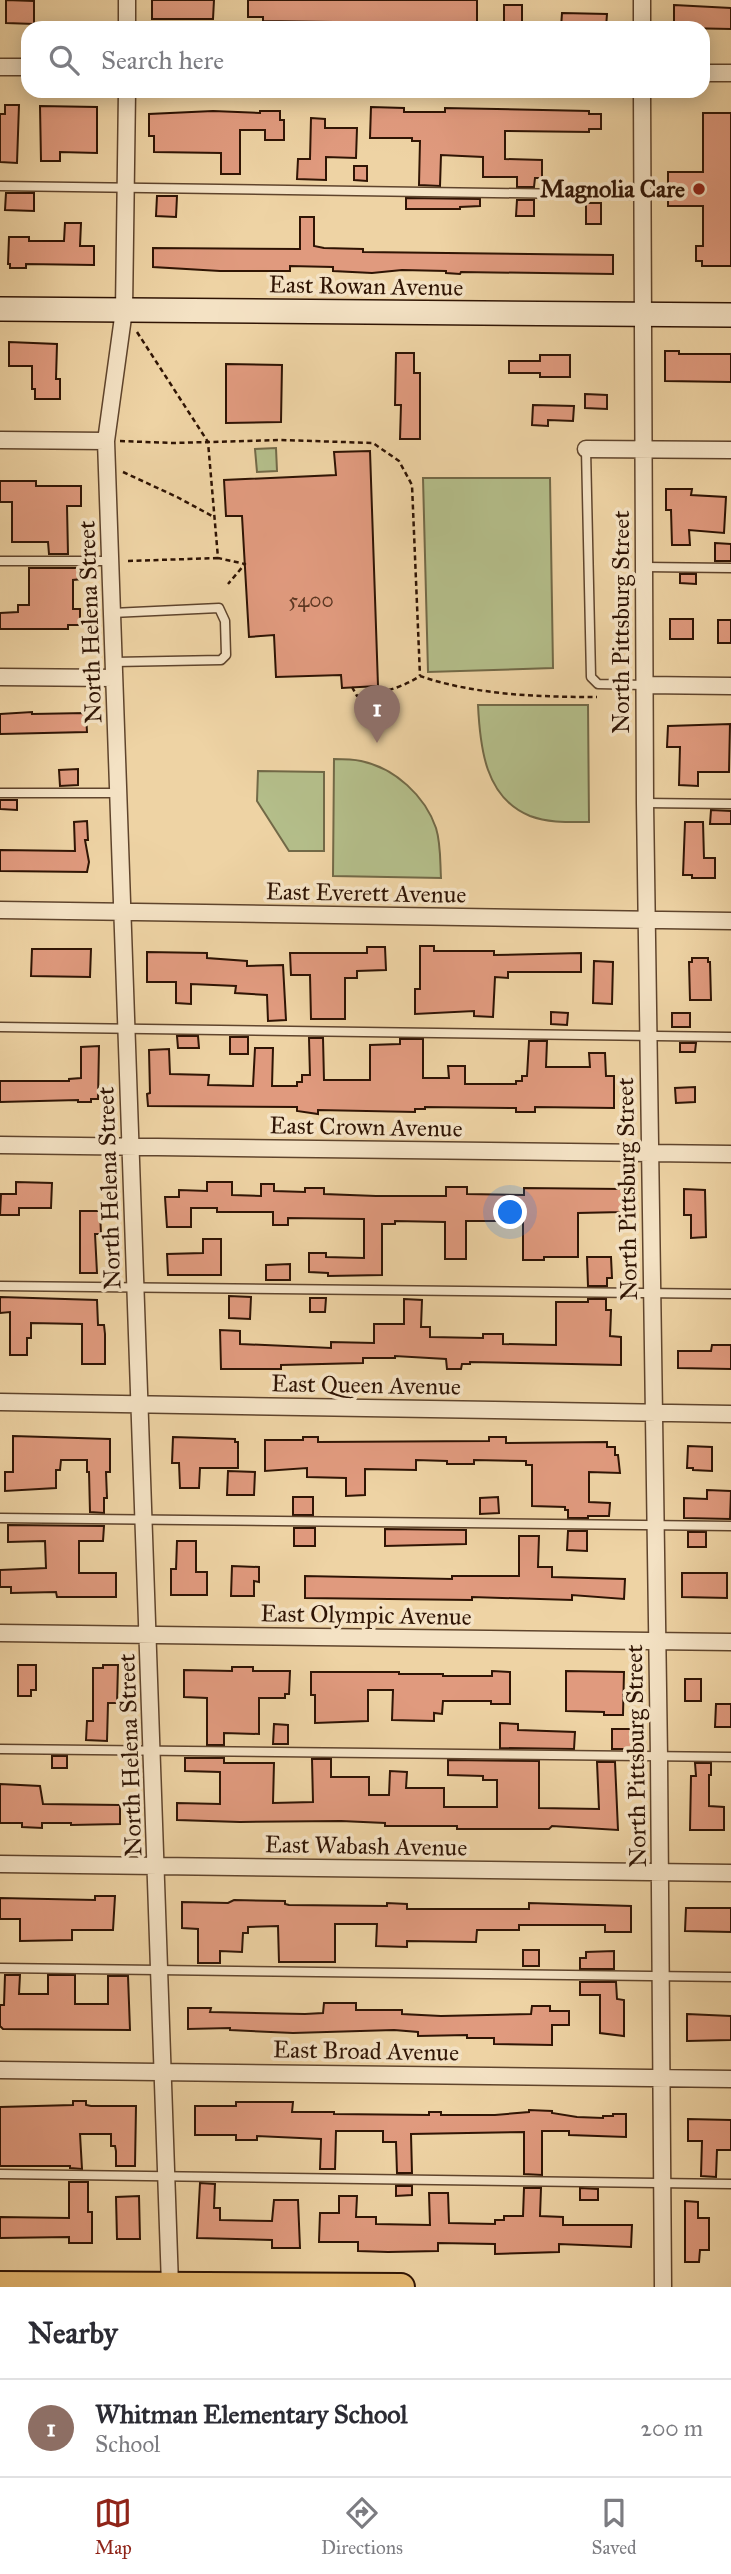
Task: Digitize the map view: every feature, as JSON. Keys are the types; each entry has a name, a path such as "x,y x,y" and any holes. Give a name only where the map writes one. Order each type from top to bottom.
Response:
{"main road":[{"path":"0,2285 401,2287"}],"street":[{"path":"127,0 127,21"},
{"path":"642,0 642,21"},
{"path":"0,67 21,67"},
{"path":"710,73 731,73"},
{"name":"North Helena Street","path":"127,98 124,310 106,441 157,1866 169,2286"},
{"name":"North Pittsburg Street","path":"642,98 646,921 659,1757 663,2287"},
{"name":"East Rowan Avenue","path":"0,309 731,316"},
{"path":"0,440 106,441"},
{"path":"586,449 731,450"},
{"path":"0,677 114,670"},
{"path":"645,685 731,686"},
{"name":"East Everett Avenue","path":"0,910 731,921"},
{"name":"East Crown Avenue","path":"0,1145 731,1154"},
{"name":"East Queen Avenue","path":"0,1402 731,1414"},
{"name":"East Olympic Avenue","path":"0,1633 731,1642"},
{"name":"East Wabash Avenue","path":"0,1864 731,1873"},
{"name":"East Broad Avenue","path":"0,2070 731,2079"}],"lane":[{"path":"0,186 642,195"},
{"path":"586,449 591,677 598,684 645,685"},
{"path":"0,561 110,561"},
{"path":"644,567 731,568"},
{"path":"112,612 219,608 225,621 226,655 221,660 114,670"},
{"path":"0,793 119,793"},
{"path":"645,803 731,804"},
{"path":"0,1027 731,1037"},
{"path":"0,1286 731,1294"},
{"path":"0,1518 731,1526"},
{"path":"0,1749 731,1757"},
{"path":"0,1968 731,1977"},
{"path":"0,2174 731,2184"}],"path":[{"path":"124,310 208,442 218,558"},
{"path":"106,441 281,440 373,443 399,461 412,485 420,676"},
{"path":"107,465 177,496 214,517"},
{"path":"110,561 218,558 245,564 228,584"},
{"path":"352,687 357,696 386,692 420,676"},
{"path":"420,676 441,683 487,690 564,697 605,697"}],"green space":[{"path":"276,448 277,471 257,472 255,449"},
{"path":"423,478 550,478 553,668 428,672"},
{"path":"478,705 588,705 589,822 559,822 530,816 503,797 494,784 483,754"},
{"path":"334,759 354,760 386,770 416,795 436,828 441,878 333,876"},
{"path":"258,771 324,772 324,851 289,851 257,801"}],"building":[{"path":"6,0 34,1 34,21 6,23"},
{"path":"152,0 214,0 213,19 152,19"},
{"path":"248,0 477,0 477,21 263,21 263,17 248,17"},
{"path":"504,5 522,5 522,21 504,21"},
{"path":"674,5 731,8 731,29 710,29 710,21 674,21"},
{"path":"562,13 607,14 606,21 561,21"},
{"path":"5,105 19,105 17,163 0,162 0,114 5,114"},
{"path":"40,106 97,107 97,153 60,152 60,161 41,161"},
{"path":"371,107 404,108 404,112 445,112 445,108 589,111 589,114 601,114 601,129 589,129 589,132 505,131 505,159 542,160 542,178 535,178 534,187 517,187 517,177 483,177 483,157 441,155 440,186 419,185 420,141 412,141 412,138 370,138"},
{"path":"280,111 280,120 284,120 284,140 265,140 265,130 240,130 240,174 221,174 221,153 154,152 154,136 149,136 149,114"},
{"name":"Magnolia Care","path":"703,113 731,113 731,266 702,266 702,261 696,261 696,246 703,246 703,206 668,206 668,172 703,172"},
{"path":"311,118 325,119 325,128 357,128 356,158 326,157 326,180 297,179 298,159 310,159"},
{"path":"354,166 367,166 367,181 354,180"},
{"path":"6,193 34,193 34,211 5,210"},
{"path":"157,196 177,196 176,217 156,216"},
{"path":"406,198 480,199 480,206 460,209 406,209"},
{"path":"517,200 534,200 534,216 516,216"},
{"path":"586,203 601,203 601,224 586,224"},
{"path":"300,217 314,217 314,246 324,248 363,249 363,252 613,255 613,274 460,274 402,270 372,273 333,271 333,267 290,266 290,271 153,267 153,248 300,249"},
{"path":"65,223 81,223 80,246 94,246 94,265 26,264 26,268 10,268 9,237 29,237 29,241 64,241"},
{"path":"9,342 57,344 56,379 60,379 60,399 35,399 32,366 9,366"},
{"path":"665,351 679,351 679,354 731,354 731,382 665,381"},
{"path":"396,353 414,353 414,373 420,373 420,439 400,439 401,405 395,405"},
{"path":"540,355 570,355 570,377 509,373 509,361 540,361"},
{"path":"226,364 282,365 281,422 226,423"},
{"path":"585,394 607,395 607,409 585,408"},
{"path":"533,405 574,406 573,421 548,420 548,426 532,425"},
{"path":"370,451 378,686 342,688 341,675 276,677 274,635 249,637 242,516 226,516 224,480 336,475 334,452"},
{"path":"0,481 36,481 36,486 81,486 81,506 67,506 68,554 49,554 48,542 12,542 12,502 0,502"},
{"path":"666,489 692,489 691,495 726,497 724,533 689,530 690,545 672,545 671,510 666,510"},
{"path":"715,543 731,544 731,561 715,561"},
{"path":"29,568 82,568 82,579 73,580 73,609 80,609 80,625 68,625 68,629 0,629 0,613 18,612 18,605 29,605"},
{"path":"680,574 696,574 696,584 680,583"},
{"path":"670,619 693,619 693,639 670,639"},
{"path":"718,620 731,620 731,643 718,643"},
{"path":"86,713 87,732 0,734 0,714"},
{"path":"730,724 729,772 698,772 698,786 679,785 680,747 667,747 668,726"},
{"path":"78,769 78,785 60,786 59,770"},
{"path":"0,800 17,800 17,810 0,809"},
{"path":"711,810 731,811 731,824 710,824"},
{"path":"87,821 87,872 0,871 0,850 75,851 74,822"},
{"path":"685,822 703,822 704,858 715,858 715,878 692,878 692,875 683,875"},
{"path":"420,946 434,946 434,951 494,951 494,955 581,953 581,972 508,972 508,978 495,977 493,1017 474,1016 474,1011 415,1014 415,989 420,989"},
{"path":"367,947 385,947 386,970 357,971 357,978 345,978 345,1019 311,1019 310,975 291,975 290,953 367,953"},
{"path":"32,949 91,949 90,977 31,976"},
{"path":"147,952 207,953 207,958 247,961 247,966 283,965 286,1020 268,1021 267,995 235,993 236,986 191,984 191,1004 176,1003 176,982 147,982"},
{"path":"692,958 708,958 710,962 711,1000 690,1000 689,962 692,962"},
{"path":"594,961 613,962 612,1004 593,1003"},
{"path":"551,1012 568,1013 567,1025 551,1024"},
{"path":"672,1013 690,1013 690,1027 672,1027"},
{"path":"177,1036 198,1036 199,1048 178,1048"},
{"path":"230,1037 248,1037 248,1054 230,1054"},
{"path":"309,1038 323,1038 324,1080 370,1080 370,1045 400,1044 400,1039 423,1039 423,1078 449,1078 448,1066 465,1066 465,1084 516,1084 516,1081 522,1081 522,1076 527,1076 529,1041 547,1041 546,1067 590,1067 589,1053 605,1053 606,1076 614,1076 614,1108 535,1107 535,1112 516,1112 516,1108 425,1107 415,1109 415,1112 318,1110 318,1114 297,1111 297,1107 148,1106 149,1050 169,1049 170,1074 209,1075 208,1085 253,1086 255,1048 273,1048 272,1086 297,1086 297,1082 302,1082 302,1075 310,1075"},
{"path":"680,1043 696,1043 695,1052 680,1052"},
{"path":"99,1046 98,1099 91,1099 91,1102 0,1102 0,1081 69,1081 81,1078 81,1047"},
{"path":"695,1087 695,1102 676,1103 675,1088"},
{"path":"16,1182 52,1183 51,1208 19,1208 19,1215 0,1215 1,1194 16,1194"},
{"path":"207,1182 232,1182 232,1195 261,1196 261,1184 274,1184 274,1191 305,1192 305,1188 324,1188 324,1194 376,1196 446,1196 446,1187 467,1187 467,1194 524,1195 524,1188 622,1189 622,1212 578,1213 578,1257 544,1257 544,1260 523,1260 523,1221 466,1221 466,1259 445,1259 445,1222 395,1221 395,1224 382,1224 382,1275 328,1276 328,1273 309,1272 309,1253 326,1253 326,1257 364,1258 364,1219 288,1218 288,1225 273,1225 273,1212 217,1212 217,1208 191,1208 191,1227 167,1227 165,1197 179,1197 179,1190 207,1191"},
{"path":"684,1189 705,1190 706,1237 691,1238 691,1215 684,1215"},
{"path":"80,1211 100,1211 101,1234 95,1234 97,1273 80,1273"},
{"path":"203,1239 221,1239 221,1275 168,1275 167,1254 203,1253"},
{"path":"587,1257 611,1257 612,1278 607,1278 607,1286 588,1286"},
{"path":"290,1264 290,1280 266,1280 266,1265"},
{"path":"229,1296 251,1297 250,1319 229,1318"},
{"path":"0,1297 97,1300 98,1325 104,1325 105,1364 82,1364 82,1324 31,1323 31,1338 27,1338 27,1355 10,1355 10,1312 0,1313"},
{"path":"310,1298 326,1298 325,1312 310,1312"},
{"path":"404,1299 422,1300 421,1327 430,1327 430,1337 483,1338 483,1334 503,1334 503,1344 556,1345 556,1302 606,1299 606,1310 611,1310 610,1336 621,1337 621,1365 470,1362 462,1364 461,1369 447,1369 446,1359 395,1356 363,1358 363,1363 281,1365 281,1369 221,1369 220,1330 240,1331 240,1344 331,1348 331,1342 374,1343 374,1324 404,1324"},
{"path":"712,1345 731,1345 731,1369 678,1368 678,1351 711,1351"},
{"path":"13,1436 110,1439 110,1472 106,1472 107,1498 104,1498 104,1513 90,1512 87,1460 61,1460 60,1470 56,1470 56,1488 5,1491 5,1472 13,1472"},
{"path":"173,1437 235,1439 235,1442 238,1442 238,1468 200,1468 199,1488 180,1488 179,1463 172,1463"},
{"path":"303,1437 318,1437 318,1442 489,1441 489,1437 506,1437 506,1443 607,1442 607,1447 615,1447 620,1473 589,1472 589,1502 610,1503 609,1516 588,1518 568,1518 568,1510 565,1510 565,1507 532,1506 532,1465 526,1465 526,1461 474,1460 474,1464 447,1464 447,1461 416,1460 416,1470 365,1469 365,1495 346,1496 346,1478 307,1477 307,1468 265,1471 265,1440 303,1440"},
{"path":"688,1446 712,1447 712,1471 687,1468"},
{"path":"228,1471 255,1472 254,1495 227,1495"},
{"path":"707,1490 731,1491 730,1519 684,1518 684,1498 707,1499"},
{"path":"293,1497 313,1497 313,1515 293,1515"},
{"path":"498,1497 499,1513 480,1514 480,1498"},
{"path":"8,1525 104,1526 103,1541 79,1541 79,1573 116,1573 116,1597 57,1597 56,1592 11,1593 11,1587 0,1587 0,1570 46,1568 45,1541 8,1542"},
{"path":"294,1528 315,1528 315,1546 294,1546"},
{"path":"385,1529 466,1530 466,1544 385,1546"},
{"path":"568,1531 587,1531 587,1551 567,1550"},
{"path":"688,1532 706,1532 706,1547 688,1547"},
{"path":"519,1536 539,1536 538,1567 552,1567 552,1577 625,1579 624,1599 572,1595 572,1600 472,1597 472,1600 305,1598 305,1576 452,1579 452,1576 519,1576"},
{"path":"177,1541 196,1541 196,1572 207,1572 207,1595 171,1595 171,1569 176,1569"},
{"path":"232,1566 259,1567 259,1582 254,1581 254,1596 231,1596"},
{"path":"682,1573 727,1573 727,1598 682,1597"},
{"path":"18,1665 36,1665 36,1690 31,1690 31,1696 18,1696"},
{"path":"103,1665 118,1665 117,1703 108,1703 107,1741 86,1740 87,1721 93,1721 93,1668 103,1668"},
{"path":"232,1667 253,1667 253,1671 290,1671 289,1694 285,1694 285,1698 259,1698 259,1734 224,1733 224,1745 207,1745 207,1698 184,1697 184,1670 232,1671"},
{"path":"492,1671 510,1672 510,1704 491,1704 491,1701 443,1701 442,1714 434,1713 434,1721 392,1720 393,1690 368,1690 368,1721 315,1723 315,1695 311,1695 311,1672 492,1676"},
{"path":"566,1671 624,1672 623,1715 566,1711"},
{"path":"685,1679 701,1679 701,1701 685,1701"},
{"path":"716,1704 731,1704 731,1727 715,1727"},
{"path":"500,1723 518,1724 518,1730 575,1732 574,1749 500,1748"},
{"path":"274,1724 288,1725 288,1744 273,1744"},
{"path":"612,1729 631,1729 631,1749 612,1749"},
{"path":"52,1756 67,1756 67,1768 52,1768"},
{"path":"185,1758 224,1758 224,1763 274,1763 273,1803 313,1802 312,1759 331,1759 331,1777 369,1777 369,1795 389,1795 390,1771 407,1772 406,1788 444,1788 444,1807 497,1807 497,1780 483,1780 483,1776 448,1775 448,1760 539,1761 539,1808 599,1809 597,1762 615,1762 618,1830 552,1826 549,1829 457,1829 457,1826 385,1826 385,1823 341,1821 177,1820 177,1803 220,1804 220,1772 185,1771"},
{"path":"695,1763 711,1763 709,1806 724,1807 724,1830 690,1830 691,1776 696,1776"},
{"path":"0,1784 40,1786 43,1804 120,1805 120,1824 42,1823 42,1828 22,1827 22,1823 0,1823"},
{"path":"95,1896 115,1896 113,1930 72,1930 72,1940 20,1941 20,1919 0,1919 0,1898 95,1900"},
{"path":"234,1900 285,1901 285,1904 289,1905 407,1904 407,1909 529,1909 529,1903 631,1906 631,1932 605,1932 605,1925 519,1925 519,1930 477,1930 476,1942 407,1941 407,1947 376,1946 377,1924 335,1924 335,1962 279,1962 278,1926 248,1927 248,1933 243,1933 242,1952 220,1951 220,1963 198,1963 198,1929 182,1928 182,1902 228,1903"},
{"path":"686,1908 731,1908 731,1932 685,1931"},
{"path":"523,1950 539,1950 539,1966 523,1966"},
{"path":"614,1951 614,1969 580,1969 580,1958 586,1958 586,1952"},
{"path":"5,1975 20,1975 19,1994 48,1994 48,1975 75,1975 75,2004 108,2004 108,1976 128,1976 130,2030 3,2029 0,2026 0,2005 4,2005"},
{"path":"580,1982 616,1982 617,1999 624,2000 624,2036 600,2033 600,1995 580,1995"},
{"path":"324,2003 356,2003 356,2010 402,2010 402,2014 441,2016 531,2014 532,2006 550,2006 550,2011 569,2011 569,2025 552,2025 552,2045 494,2044 494,2038 467,2038 467,2035 418,2036 418,2032 394,2030 293,2033 230,2028 188,2029 188,2008 211,2008 210,2012 305,2014 323,2013"},
{"path":"687,2014 731,2016 731,2040 687,2041"},
{"path":"73,2101 86,2101 86,2105 91,2106 136,2106 135,2166 116,2166 116,2151 115,2146 111,2146 111,2134 80,2134 82,2169 70,2166 0,2166 0,2107 73,2105"},
{"path":"236,2102 293,2102 292,2112 334,2114 429,2115 429,2112 441,2112 441,2115 495,2115 529,2110 603,2118 613,2114 626,2114 626,2137 542,2131 542,2175 524,2174 524,2132 411,2134 412,2173 397,2173 396,2142 383,2142 383,2131 336,2131 335,2169 320,2169 321,2139 257,2136 257,2140 236,2140 236,2135 195,2135 195,2106 236,2106"},
{"path":"688,2119 731,2120 731,2150 717,2150 716,2177 701,2176 702,2141 688,2141"},
{"path":"69,2182 88,2182 92,2243 69,2243 69,2237 0,2238 0,2217 69,2218"},
{"path":"200,2183 215,2184 214,2208 220,2208 220,2220 272,2221 274,2200 298,2200 300,2248 272,2248 272,2240 197,2238"},
{"path":"396,2186 412,2186 412,2195 396,2196"},
{"path":"524,2188 541,2188 540,2216 563,2217 563,2225 632,2225 631,2247 559,2244 559,2252 495,2254 495,2244 438,2243 438,2251 388,2252 358,2251 358,2242 319,2242 320,2213 339,2213 339,2196 357,2196 356,2217 376,2217 376,2224 430,2225 429,2193 448,2193 449,2223 495,2224 495,2220 504,2220 504,2216 523,2216"},
{"path":"580,2188 598,2189 598,2200 580,2200"},
{"path":"139,2196 140,2239 117,2239 116,2197"},
{"path":"685,2201 698,2202 698,2218 709,2218 709,2250 700,2250 699,2262 685,2262"}],"place":[{"name":"Magnolia Care","path":"699,189"},
{"name":"Whitman Elementary School","path":"377,743"}]}
